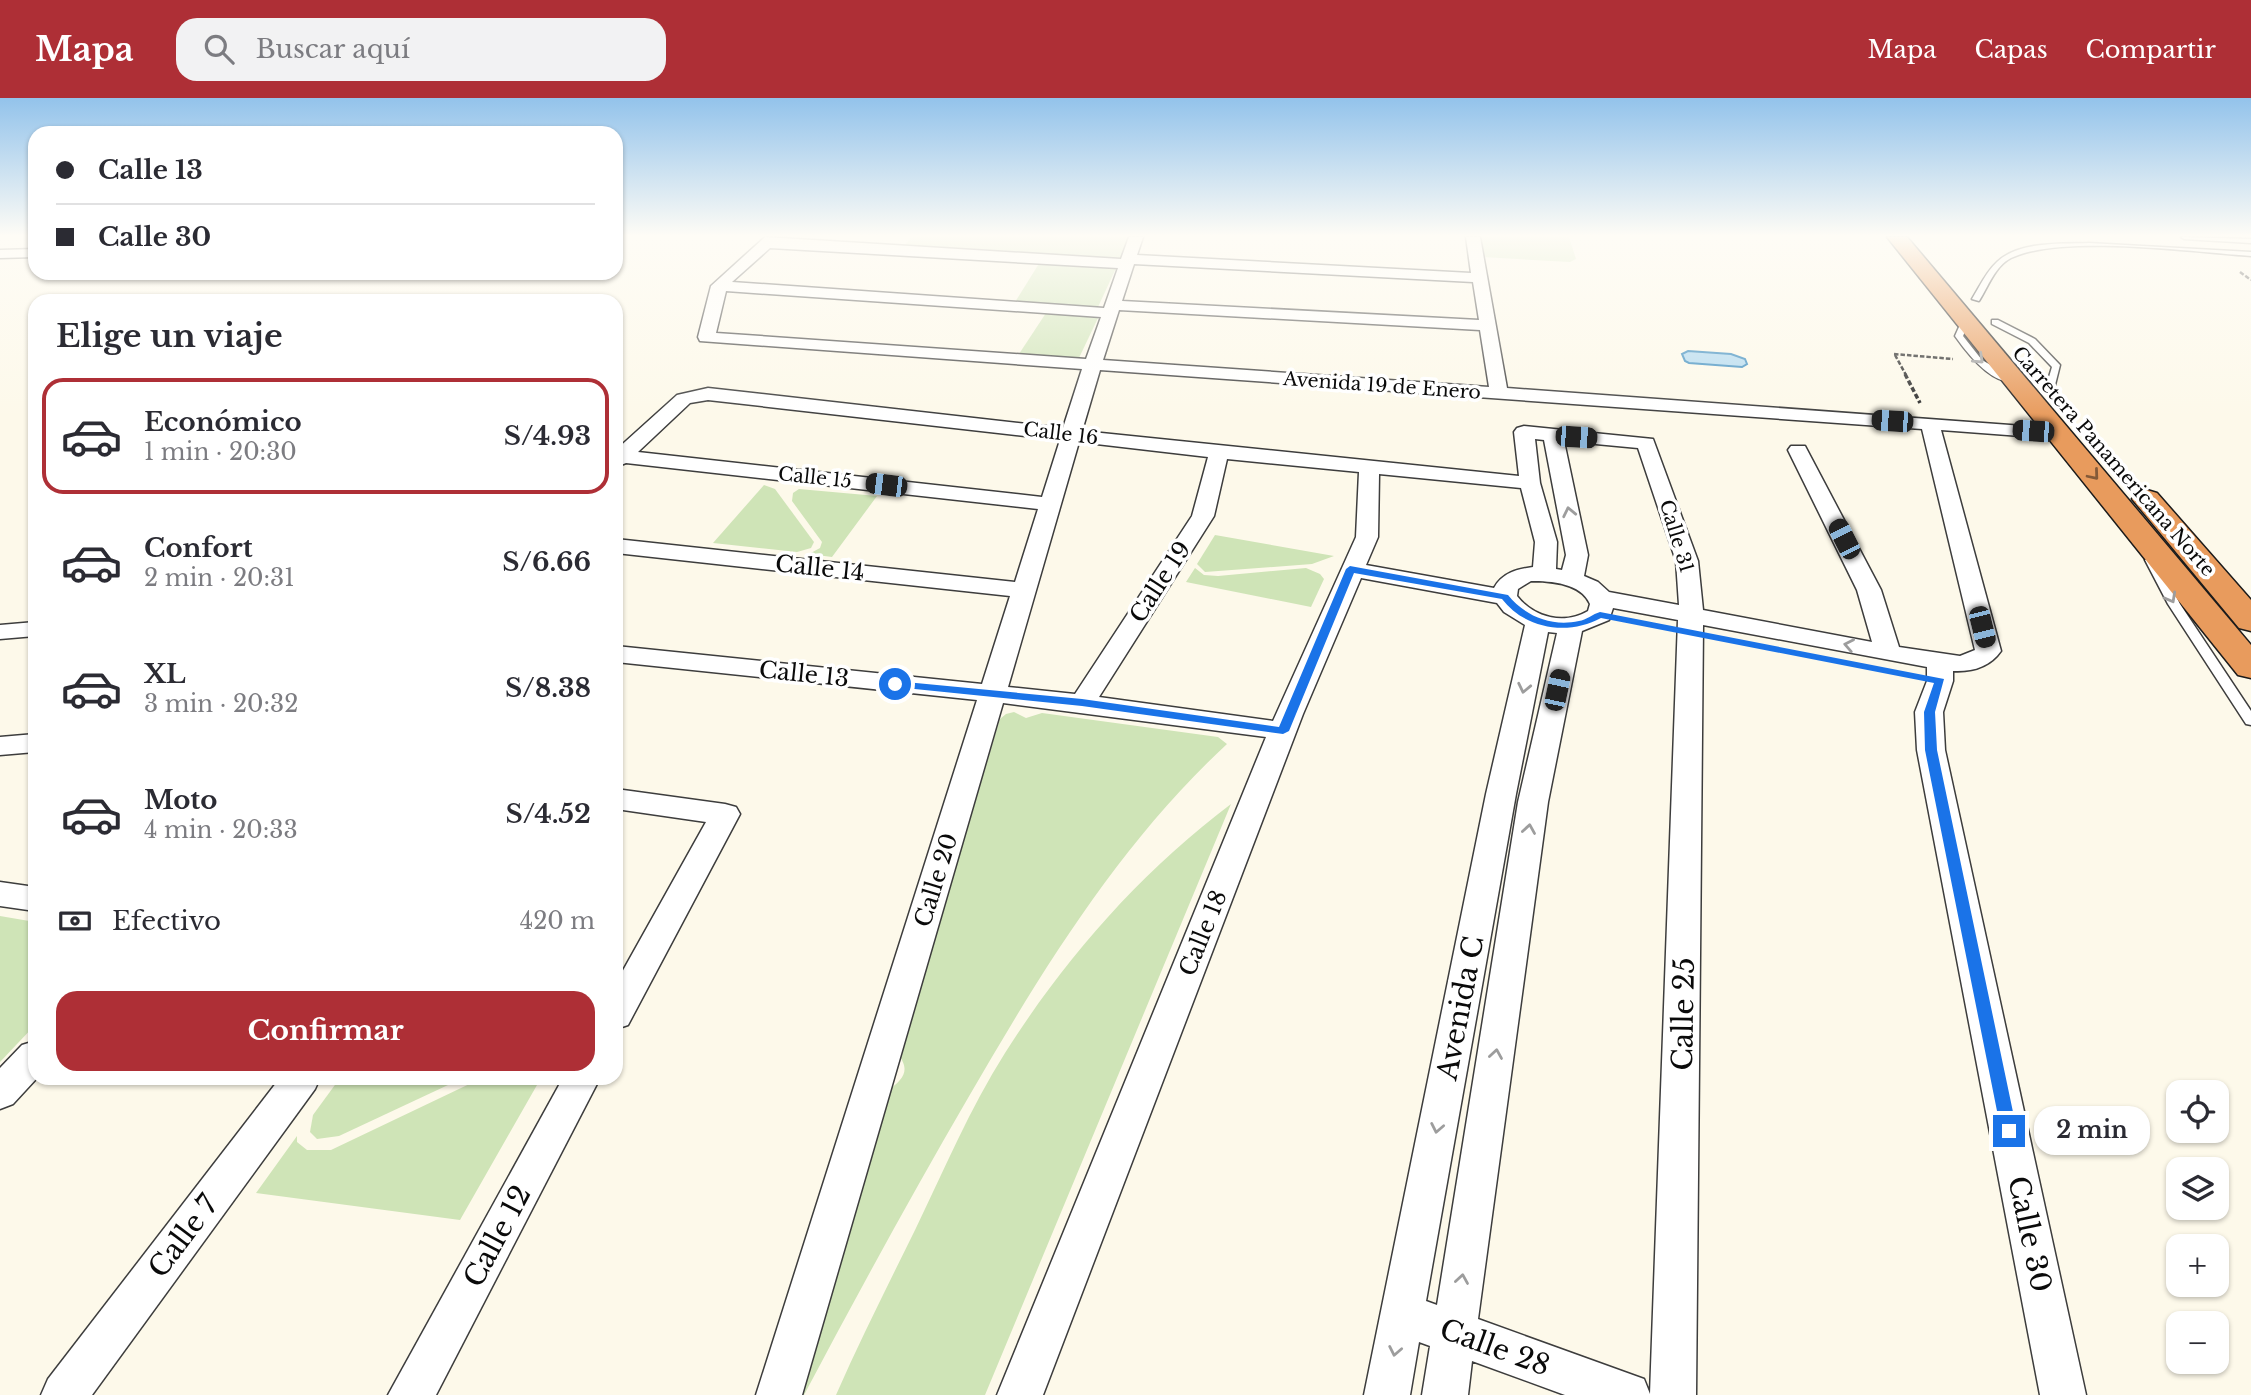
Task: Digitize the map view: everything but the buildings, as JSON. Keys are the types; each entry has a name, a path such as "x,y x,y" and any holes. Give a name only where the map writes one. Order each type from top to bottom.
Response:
{"highway":[{"name":"Carretera Panamericana Norte","path":"1958,298 1971,310 1996,322 2251,621"},
{"name":"Carretera Panamericana Norte","path":"1965,298 2019,385 2251,667"}],"street":[{"name":"Avenida 19 de Enero","path":"716,298 706,337 1092,369 1499,393 2059,433"},
{"path":"916,298 1486,325"},
{"name":"Calle 20","path":"779,1395 1082,400 1116,298"},
{"path":"1482,298 1499,393"},
{"name":"Calle 16","path":"623,454 684,399 708,394 1219,452 1530,483"},
{"path":"1691,623 1940,672 1980,660 1988,651 1930,424"},
{"path":"1544,573 1546,542 1530,483 1524,432 1553,435 1577,555 1572,579"},
{"name":"Calle 31","path":"1553,435 1646,443 1687,561 1692,590 1691,623"},
{"path":"1798,450 1869,590 1888,652"},
{"name":"Calle 19","path":"1082,702 1203,516 1219,452"},
{"name":"Calle 15","path":"623,458 1051,504"},
{"name":"Calle 18","path":"1020,1395 1283,731 1368,531 1369,468"},
{"name":"Calle 14","path":"623,547 1024,590"},
{"path":"1354,564 1505,592 1516,611 1691,623 1888,652 1940,672"},
{"path":"1505,592 1520,576 1544,573 1572,579 1593,591 1577,615"},
{"name":"Avenida C","path":"1387,1395 1501,794 1577,615"},
{"name":"Avenida C","path":"1445,1395 1534,799 1577,615"},
{"name":"Calle 25","path":"1673,1395 1691,623"},
{"path":"0,632 28,630"},
{"name":"Calle 13","path":"623,657 1082,702 1283,731"},
{"name":"Calle 30","path":"1940,672 1929,712 1931,750 2063,1395"},
{"path":"0,746 28,744"},
{"path":"623,800 725,814 623,1002"},
{"path":"0,894 28,898"},
{"path":"0,1093 28,1063"},
{"name":"Calle 7","path":"64,1395 297,1085"},
{"name":"Calle 12","path":"411,1395 578,1085"},
{"name":"Calle 28","path":"1402,1314 1628,1395"}],"lane":[{"path":"1971,310 1978,298"},
{"path":"2127,516 2174,604 2251,721"}],"path":[{"path":"1930,424 1895,354 1963,360"}],"green space":[{"path":"1018,298 1102,298 1098,307 1015,302"},
{"path":"1046,313 1098,318 1078,360 1015,360"},
{"path":"764,485 775,489 814,542 811,548 797,552 713,543"},
{"path":"799,489 877,496 832,557 809,554 820,548 822,542 792,501 793,493"},
{"path":"1215,535 1334,556 1312,564 1205,572 1197,564"},
{"path":"1195,568 1204,575 1218,576 1306,568 1320,574 1324,579 1311,607 1186,582"},
{"path":"1014,712 1026,718 1042,713 1218,737 1227,744 1151,824 1084,911 1024,1004 947,1135 804,1395 793,1395 888,1091 904,1074 904,1065 898,1054 1000,719"},
{"path":"1231,804 985,1395 836,1395 969,1117 992,1074 1028,1018 1079,950 1107,918 1166,859"},
{"path":"0,916 28,921 28,1032 0,1062"},
{"path":"335,1085 448,1085 339,1136 317,1139 310,1132 313,1115"},
{"path":"467,1085 537,1085 460,1220 256,1193 297,1136 297,1142 307,1150 331,1150"}],"water":[{"path":"1688,351 1731,354 1745,359 1747,364 1742,367 1689,363 1682,354"}],"route":[{"path":"895,684 1082,702 1283,731 1350,569 1505,597 1516,611 1538,622 1571,626 1583,624 1600,615 1940,681 1929,712 1931,750 2009,1131"}]}
